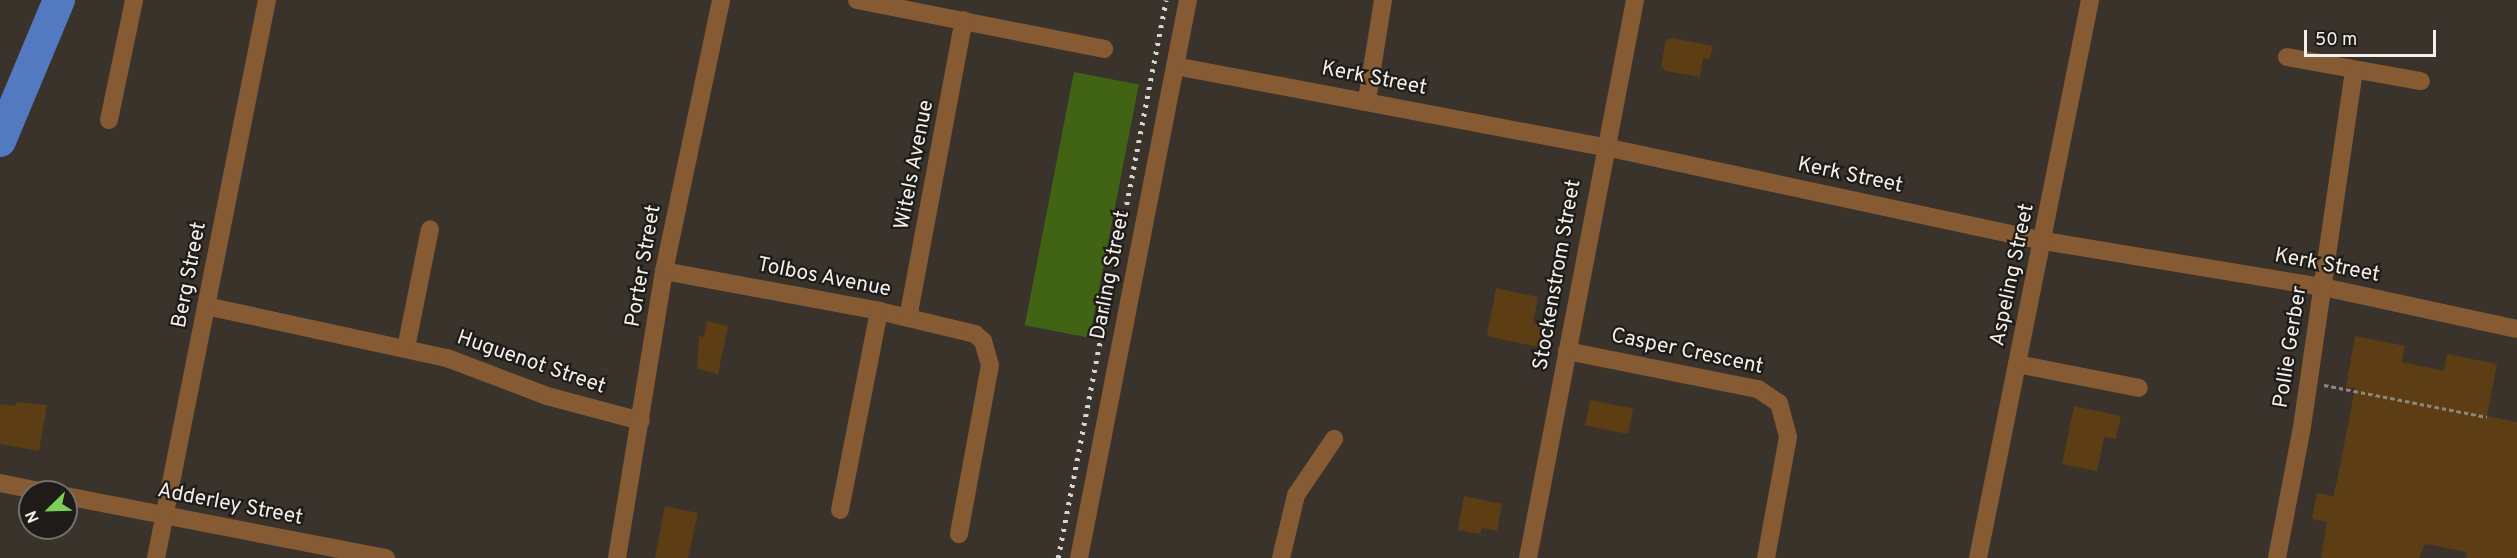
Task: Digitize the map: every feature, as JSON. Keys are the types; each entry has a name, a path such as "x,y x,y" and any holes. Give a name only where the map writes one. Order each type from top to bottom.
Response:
{"street":[{"path":"109,120 134,0"},
{"name":"Berg Street","path":"156,558 267,0"},
{"name":"Porter Street","path":"610,558 617,549 641,421 664,271 721,0"},
{"path":"857,0 1104,49"},
{"name":"Darling Street","path":"1079,558 1188,0"},
{"path":"1367,100 1383,0"},
{"name":"Stockenstrom Street","path":"1528,558 1635,0"},
{"name":"Aspeling Street","path":"1978,558 2044,241 2090,0"},
{"name":"Witels Avenue","path":"908,318 964,20"},
{"path":"2287,57 2354,71 2421,81"},
{"name":"Kerk Street","path":"1175,66 1367,100 1605,147 2044,241 2323,287 2517,329"},
{"name":"Pollie Gerber","path":"2277,558 2308,382 2354,71"},
{"path":"406,348 430,229"},
{"name":"Tolbos Avenue","path":"664,271 879,311 975,334 987,348 990,365 959,534"},
{"name":"Huguenot Street","path":"206,306 406,348 492,372 547,396 641,421"},
{"path":"840,510 879,311"},
{"name":"Casper Crescent","path":"1567,351 1758,389 1779,403 1788,437 1766,558"},
{"path":"2017,364 2139,388"},
{"path":"1281,558 1296,495 1334,440"},
{"path":"0,483 18,487"},
{"name":"Adderley Street","path":"78,498 165,515 329,553 381,558"}],"path":[{"path":"2308,382 2487,417"}],"green space":[{"path":"1074,72 1139,85 1090,338 1025,325"}],"building":[{"path":"1672,38 1713,46 1710,59 1703,58 1700,77 1665,71 1661,65 1666,40"},
{"path":"1496,288 1538,297 1533,324 1542,326 1538,347 1487,336"},
{"path":"707,321 728,326 718,374 697,369 699,336 704,337"},
{"path":"2355,336 2405,346 2402,362 2444,371 2447,354 2497,364 2487,416 2517,422 2517,558 2466,558 2467,552 2425,544 2419,558 2321,558 2327,522 2312,519 2317,493 2333,496 2337,481 2355,388 2346,387"},
{"path":"1590,400 1633,408 1628,434 1585,426"},
{"path":"16,402 47,405 39,451 0,444 0,404 15,406"},
{"path":"2074,406 2121,416 2116,439 2104,437 2097,471 2062,464"},
{"path":"1464,496 1502,504 1497,531 1482,528 1480,534 1458,530"},
{"path":"665,506 698,513 688,558 655,558"}],"waterway":[{"path":"0,141 59,0"}],"railway":[{"path":"1058,558 1166,0"}]}
